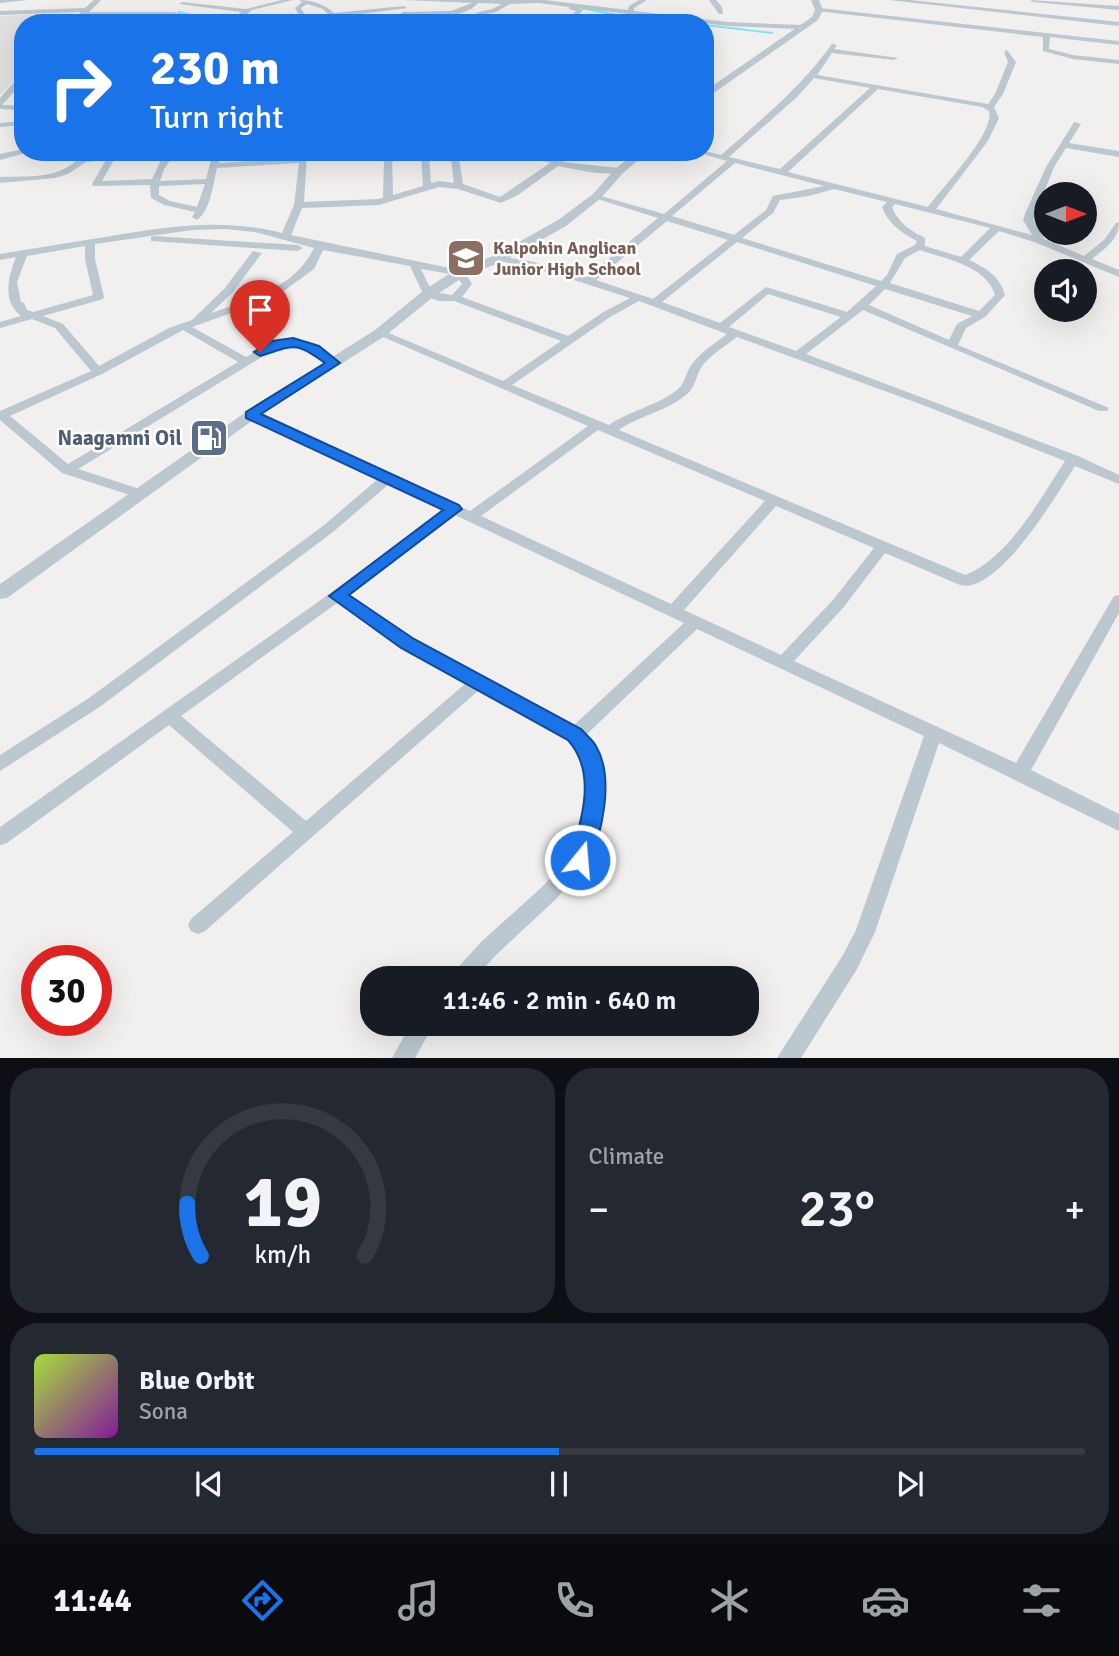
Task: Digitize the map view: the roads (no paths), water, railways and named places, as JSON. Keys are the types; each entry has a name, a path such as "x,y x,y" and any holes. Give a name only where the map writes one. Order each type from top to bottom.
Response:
{"street":[{"path":"0,1 25,0"},
{"path":"83,12 98,0"},
{"path":"256,0 278,3"},
{"path":"0,13 177,14 183,2 245,11 290,0"},
{"path":"402,14 409,0 569,6 580,10 576,14"},
{"path":"529,0 617,14"},
{"path":"629,14 631,7 644,0"},
{"path":"712,0 721,13"},
{"path":"714,89 816,18 819,10 815,0"},
{"path":"892,0 1119,24"},
{"path":"1033,0 1119,8"},
{"path":"302,14 304,1 331,13"},
{"path":"278,14 300,11 458,12 470,8 477,1"},
{"path":"478,14 502,8 508,2"},
{"path":"819,10 859,9 1119,43"},
{"path":"241,14 245,11"},
{"path":"993,11 997,28"},
{"path":"714,23 800,27"},
{"path":"1047,34 1045,51 1119,62"},
{"path":"722,158 812,76 832,48 894,58"},
{"path":"990,107 999,94 1012,62 1007,52"},
{"path":"812,76 990,107"},
{"path":"2,102 14,88"},
{"path":"782,172 875,88"},
{"path":"931,209 985,139 996,118 990,107"},
{"path":"1042,182 1077,124"},
{"path":"1063,145 1119,154"},
{"path":"714,156 931,209 1034,239"},
{"path":"588,281 734,160"},
{"path":"0,180 54,176 82,161"},
{"path":"109,161 96,184 210,181"},
{"path":"165,161 155,183 154,196 160,201 200,210"},
{"path":"192,227 215,161"},
{"path":"214,166 259,161"},
{"path":"285,237 299,205 303,161"},
{"path":"388,161 388,200"},
{"path":"425,161 426,186"},
{"path":"455,161 459,186"},
{"path":"546,161 589,170 619,172"},
{"path":"299,205 388,200 426,186 446,184 459,186 494,200 506,199 559,161"},
{"path":"0,593 251,415 380,333 428,293 460,273 500,258 562,223 597,196 632,161"},
{"path":"0,173 17,180"},
{"path":"653,304 770,211 776,198 836,186"},
{"path":"597,196 885,283 981,315"},
{"path":"798,355 862,306 885,283 901,256 919,247 922,240 908,233 888,212 887,207 894,200"},
{"path":"1034,203 1028,220 1034,230"},
{"path":"1086,259 1108,241 1119,225"},
{"path":"0,257 192,227 255,229 318,248"},
{"path":"962,261 997,227"},
{"path":"132,236 318,248 460,273 467,284 455,298"},
{"path":"0,325 99,297 90,259 90,243"},
{"path":"1050,245 1083,259"},
{"path":"919,247 962,261 989,274 1000,288 1000,295 981,315 961,326 952,346"},
{"path":"138,493 67,470 1,416 98,372 184,326 257,302 281,290 310,267 318,248"},
{"path":"23,252 13,275 16,305 20,305 22,313 59,326 98,372"},
{"path":"196,321 228,291 257,253"},
{"path":"500,258 556,270 735,332 988,424 1119,480"},
{"path":"1097,265 1119,274"},
{"path":"415,266 428,293 439,298 455,298 569,340"},
{"path":"721,328 766,290 849,316"},
{"path":"504,385 606,315 636,299"},
{"path":"862,306 1103,408"},
{"path":"184,326 244,361"},
{"path":"471,516 602,428 635,414 664,406 678,397 689,386 689,373 735,332"},
{"path":"380,333 775,499 956,579 972,580 995,564 1028,526 1073,459"},
{"path":"67,470 276,344 293,342 314,349 334,363"},
{"path":"251,415 784,662 1020,773 1119,823"},
{"path":"0,764 95,702 328,529 389,477"},
{"path":"674,611 775,499"},
{"path":"2,832 337,596 454,509"},
{"path":"784,662 838,604 883,546"},
{"path":"337,596 407,643 575,735 588,750 593,770 594,814 580,860 550,893 473,966"},
{"path":"1020,773 1119,600"},
{"path":"575,735 696,621"},
{"path":"198,925 476,683"},
{"path":"168,715 306,832"},
{"path":"788,1058 850,962 865,932 934,733"},
{"path":"403,1058 416,1036"}],"waterway":[{"path":"581,8 612,14"},
{"path":"179,12 187,14"},
{"path":"714,26 772,33"}],"place":[{"name":"Kalpohin Anglican Junior High School","path":"466,258"},
{"name":"Naagamni Oil","path":"209,438"}]}
